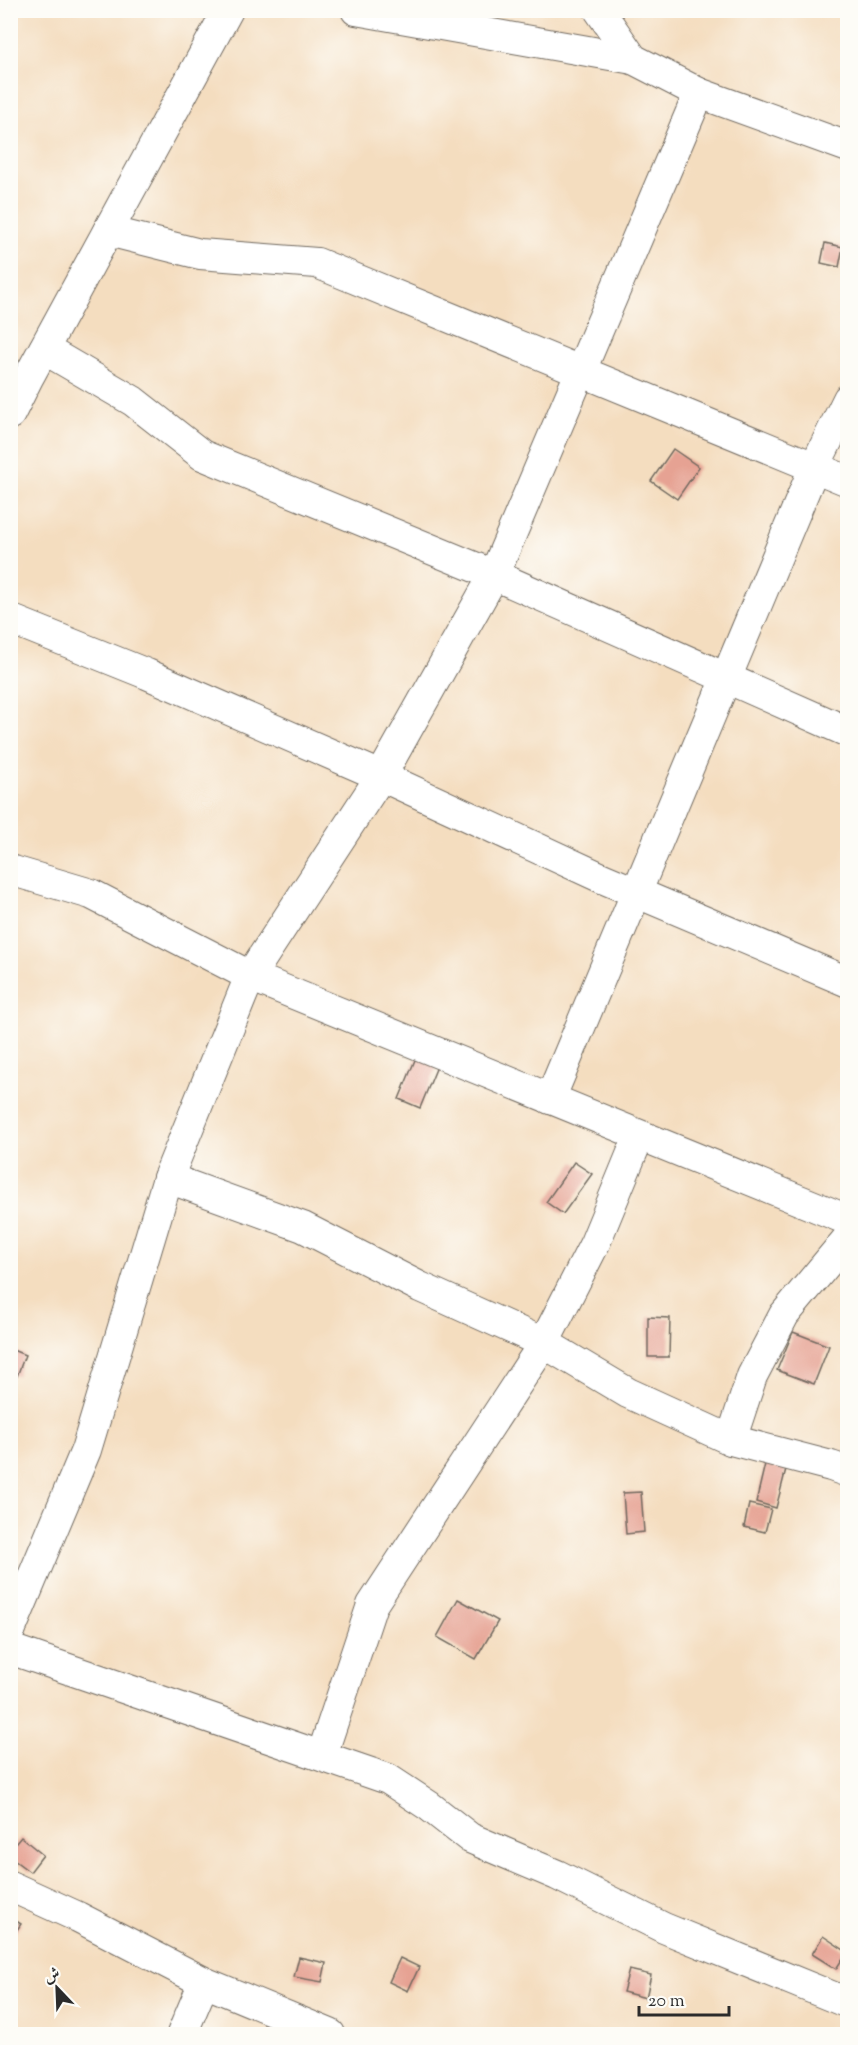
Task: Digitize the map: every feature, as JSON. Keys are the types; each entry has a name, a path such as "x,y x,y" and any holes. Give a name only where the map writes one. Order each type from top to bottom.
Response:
{"street":[{"path":"10,414 228,10"},
{"path":"356,10 633,59 699,93 848,147"},
{"path":"599,10 633,59"},
{"path":"10,1631 86,1450 168,1178 250,976 381,776 494,575 699,93"},
{"path":"108,231 200,254 317,263 848,481"},
{"path":"44,349 133,401 202,455 494,575 726,680 848,732"},
{"path":"550,1099 814,468 848,399"},
{"path":"10,619 147,674 381,776 638,893 848,982"},
{"path":"10,870 91,894 250,976 848,1220"},
{"path":"322,1755 372,1605 544,1343 595,1243 639,1136"},
{"path":"168,1178 303,1227 420,1287 544,1343 628,1393 731,1440 848,1472"},
{"path":"731,1440 752,1376 784,1315 848,1238"},
{"path":"10,1648 388,1779 429,1806 470,1838 557,1875 664,1928 848,2003"},
{"path":"10,1886 78,1917 204,1983 330,2034"},
{"path":"182,2034 204,1983"}],"building":[{"path":"825,243 843,247 839,267 821,263"},
{"path":"673,449 699,467 677,499 651,481"},
{"path":"417,1055 438,1064 420,1108 399,1099"},
{"path":"574,1162 592,1174 563,1214 546,1202"},
{"path":"648,1317 670,1318 669,1357 648,1357"},
{"path":"793,1332 829,1346 814,1384 777,1370"},
{"path":"10,1349 25,1355 17,1376 10,1374"},
{"path":"765,1464 786,1469 776,1508 756,1502"},
{"path":"641,1492 644,1532 626,1534 623,1493"},
{"path":"749,1504 771,1509 765,1532 744,1527"},
{"path":"458,1599 498,1621 476,1659 437,1637"},
{"path":"21,1837 43,1855 30,1872 10,1857 10,1850"},
{"path":"10,1917 21,1924 10,1940"},
{"path":"823,1936 847,1952 836,1969 812,1954"},
{"path":"299,1957 326,1963 322,1982 294,1977"},
{"path":"400,1958 419,1967 408,1991 389,1982"},
{"path":"629,1970 651,1975 646,1998 623,1992"}]}
